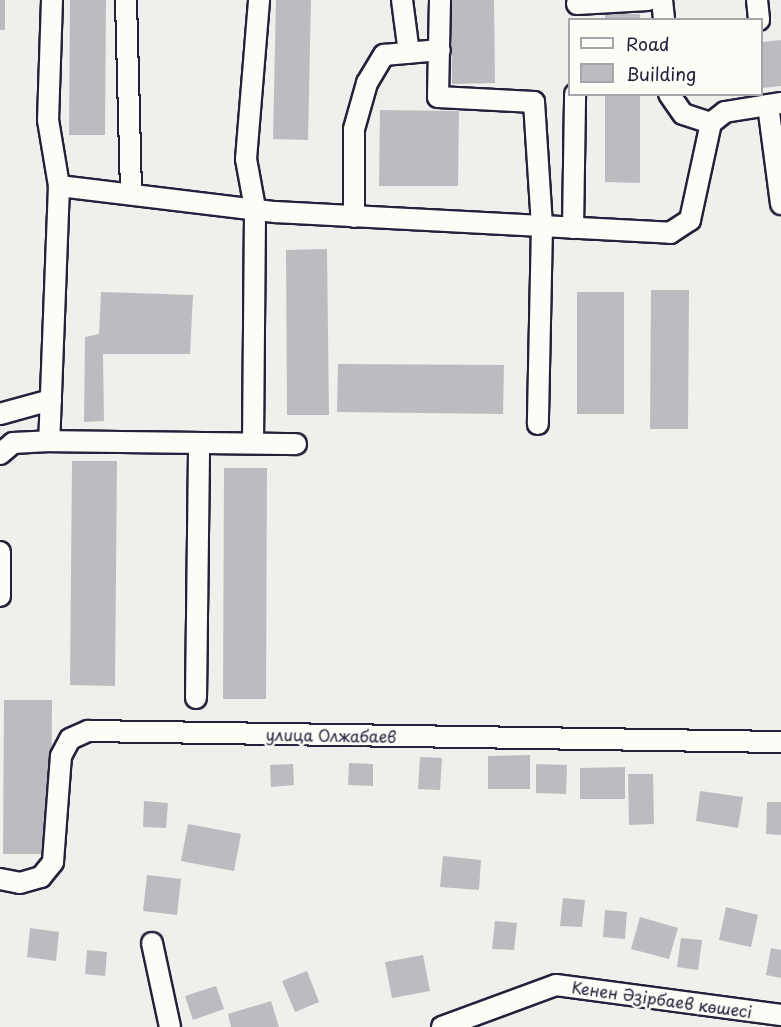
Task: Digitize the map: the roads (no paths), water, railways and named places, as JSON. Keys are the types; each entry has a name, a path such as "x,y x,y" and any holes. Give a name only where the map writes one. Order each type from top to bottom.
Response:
{"street":[{"path":"49,441 59,186 48,120 52,0"},
{"path":"126,0 131,194"},
{"path":"253,443 255,208 246,159 259,0"},
{"path":"402,0 409,53"},
{"path":"440,0 438,97 534,102 543,226 538,424"},
{"path":"577,8 648,0"},
{"path":"662,0 664,18"},
{"path":"757,0 759,18"},
{"path":"354,216 354,129 367,83 384,55 440,50"},
{"path":"573,228 575,96"},
{"path":"670,96 683,114 711,123"},
{"path":"59,186 255,208 354,216 573,228 681,231 690,220 711,123 725,112 775,104 781,204"},
{"path":"0,414 51,400"},
{"path":"0,454 13,443 49,441 296,444"},
{"path":"196,698 199,443"},
{"path":"0,552 0,596"},
{"name":"улица Олжабаев","path":"0,879 20,883 41,877 53,862 61,756 70,739 88,731 781,742"},
{"path":"153,943 170,1027"},
{"name":"Кенен Әзірбаев көшесі","path":"442,1027 556,985 781,1015"}]}
